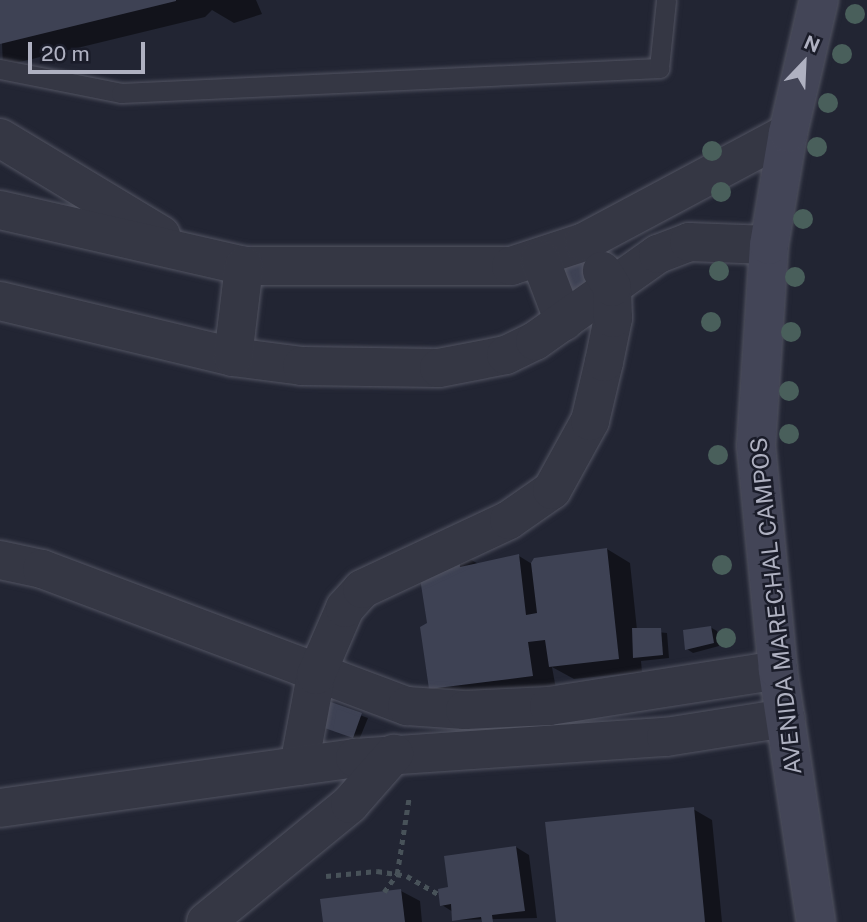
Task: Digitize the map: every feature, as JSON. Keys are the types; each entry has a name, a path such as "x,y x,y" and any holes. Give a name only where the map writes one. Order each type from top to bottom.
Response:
{"street":[{"name":"AVENIDA MARECHAL CAMPOS","path":"809,913 778,670 756,446 769,245 788,134 819,0"},
{"path":"0,210 244,266 511,266 540,259 584,242 788,134"},
{"path":"0,138 187,251"},
{"path":"299,766 316,675 330,633 362,589 509,520 552,490 590,421 613,318 612,287 584,242"},
{"path":"0,301 233,357 302,366 439,368 506,355 564,322 658,254 689,242 769,245"},
{"path":"540,259 564,322"},
{"path":"233,357 244,266"},
{"path":"0,560 42,569 316,675 407,706 465,710 549,706 778,670"},
{"path":"0,808 299,766 405,754 666,737 786,718"},
{"path":"206,922 350,804 405,754"}],"lane":[{"path":"0,69 121,93 659,68 666,0"}],"path":[{"path":"384,892 397,874 405,754"},
{"path":"320,877 377,872 397,874 438,894"}],"building":[{"path":"0,0 176,0 176,1 0,44"},
{"path":"579,256 594,288 569,294 558,273"},
{"path":"607,548 619,659 549,667 545,640 528,642 533,676 429,689 420,627 427,623 419,572 459,550 460,567 519,554 526,615 537,613 531,563 534,558"},
{"path":"711,626 714,643 685,650 683,630"},
{"path":"632,628 661,628 663,655 633,658"},
{"path":"328,701 362,713 353,738 319,726"},
{"path":"694,807 705,922 556,922 545,822"},
{"path":"516,846 525,911 492,915 493,922 482,922 481,917 452,921 451,904 440,906 438,889 448,887 444,856"},
{"path":"401,889 405,922 323,922 320,899"}]}
